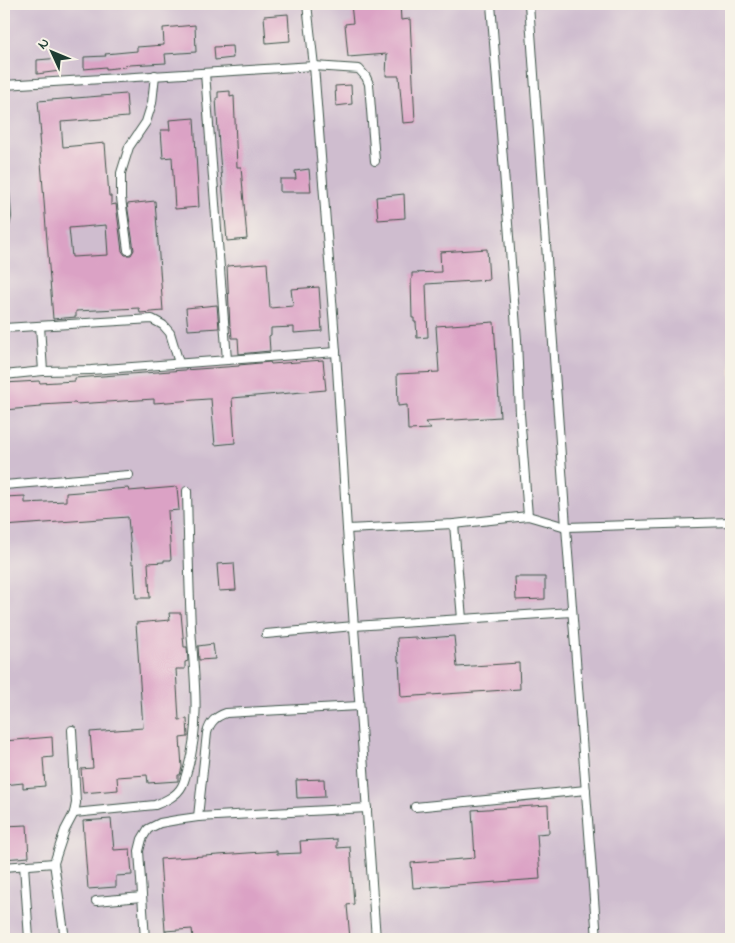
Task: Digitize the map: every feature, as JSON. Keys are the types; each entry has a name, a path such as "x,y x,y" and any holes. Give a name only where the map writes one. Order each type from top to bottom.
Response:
{"lane":[{"path":"307,4 314,66 336,352 376,939"},
{"path":"491,4 517,340 520,414 528,516"},
{"path":"529,4 597,939"},
{"path":"4,85 314,66 359,70 366,77 369,84 375,161"},
{"path":"205,73 228,360"},
{"path":"128,250 121,198 121,173 129,147 146,122 152,103 155,75"},
{"path":"4,179 7,216 4,230"},
{"path":"4,328 152,319 163,324 170,333 179,363"},
{"path":"40,326 43,371"},
{"path":"4,375 336,352"},
{"path":"4,485 130,475"},
{"path":"74,813 155,805 166,801 175,794 181,788 184,780 192,753 196,709 188,561 187,492"},
{"path":"347,529 454,524 528,516 566,527 731,522"},
{"path":"454,524 462,619"},
{"path":"266,634 354,626 572,612"},
{"path":"198,817 207,733 214,719 226,712 359,706"},
{"path":"65,939 54,863 65,830 74,813 76,803 72,730"},
{"path":"415,806 586,790"},
{"path":"145,939 140,851 142,839 148,829 160,823 198,817 367,808"},
{"path":"4,867 54,863"},
{"path":"24,865 29,939"},
{"path":"96,901 142,896"}],"shaded area":[{"path":"4,4 731,4 731,939 4,939"}],"building":[{"path":"351,4 400,4 401,20 410,19 415,122 403,123 399,76 386,76 387,54 348,57 345,24 353,23"},
{"path":"288,14 290,41 266,43 264,16"},
{"path":"195,25 196,52 165,54 166,63 129,65 106,69 106,67 84,69 84,57 106,56 105,54 137,51 137,47 164,45 163,28"},
{"path":"232,46 233,58 215,60 214,47"},
{"path":"60,58 60,71 37,74 37,60"},
{"path":"351,85 352,104 336,106 335,86"},
{"path":"230,91 230,97 234,96 237,167 241,167 247,239 227,241 216,98 218,98 218,92"},
{"path":"126,94 128,117 61,122 63,147 105,143 109,196 111,196 111,205 116,204 122,251 125,255 131,255 134,250 127,204 155,201 163,311 140,313 139,308 76,311 76,317 53,319 38,101","holes":["106,225 108,255 72,257 69,228"]},
{"path":"194,118 199,207 175,209 172,157 163,158 161,130 170,130 169,120"},
{"path":"309,169 311,192 280,192 280,179 296,179 295,171"},
{"path":"404,194 405,218 378,220 376,197"},
{"path":"487,249 489,280 426,284 428,337 417,338 416,322 412,318 412,273 441,272 440,252"},
{"path":"267,263 270,308 293,306 291,289 319,287 322,331 294,333 294,327 271,328 271,335 269,336 270,351 239,354 238,338 232,338 230,327 227,266"},
{"path":"217,305 219,328 188,330 186,308"},
{"path":"494,322 500,417 425,422 431,429 408,430 407,405 398,406 397,374 439,372 436,326"},
{"path":"323,360 326,390 232,398 235,443 215,445 211,399 154,403 154,399 75,403 4,410 4,383 75,381 75,378 270,362 271,364"},
{"path":"177,487 179,510 168,511 171,560 148,563 150,598 136,598 128,517 4,526 4,497 25,496 25,503 66,501 66,493 128,488 129,491"},
{"path":"234,563 236,590 219,591 217,564"},
{"path":"515,577 545,577 545,599 516,600"},
{"path":"169,613 181,613 184,647 187,647 188,661 185,662 185,669 176,669 179,720 187,719 188,737 180,738 182,767 180,775 178,775 178,781 148,783 147,775 117,777 118,790 83,793 81,769 93,768 90,732 143,728 136,623 170,620"},
{"path":"454,636 457,667 519,663 520,689 401,697 397,638 416,637 416,639"},
{"path":"213,644 215,659 199,660 198,646"},
{"path":"52,737 53,757 43,758 45,786 23,788 23,783 4,785 4,741"},
{"path":"324,779 325,797 297,798 296,780"},
{"path":"548,805 549,833 537,834 540,879 413,888 411,863 475,858 472,810"},
{"path":"111,819 114,850 130,849 132,875 116,876 116,887 88,889 83,821"},
{"path":"27,825 29,857 4,859 4,826"},
{"path":"337,839 337,848 350,847 354,904 347,905 350,939 193,939 192,929 165,931 160,859 277,851 277,854 301,853 300,841"}]}
